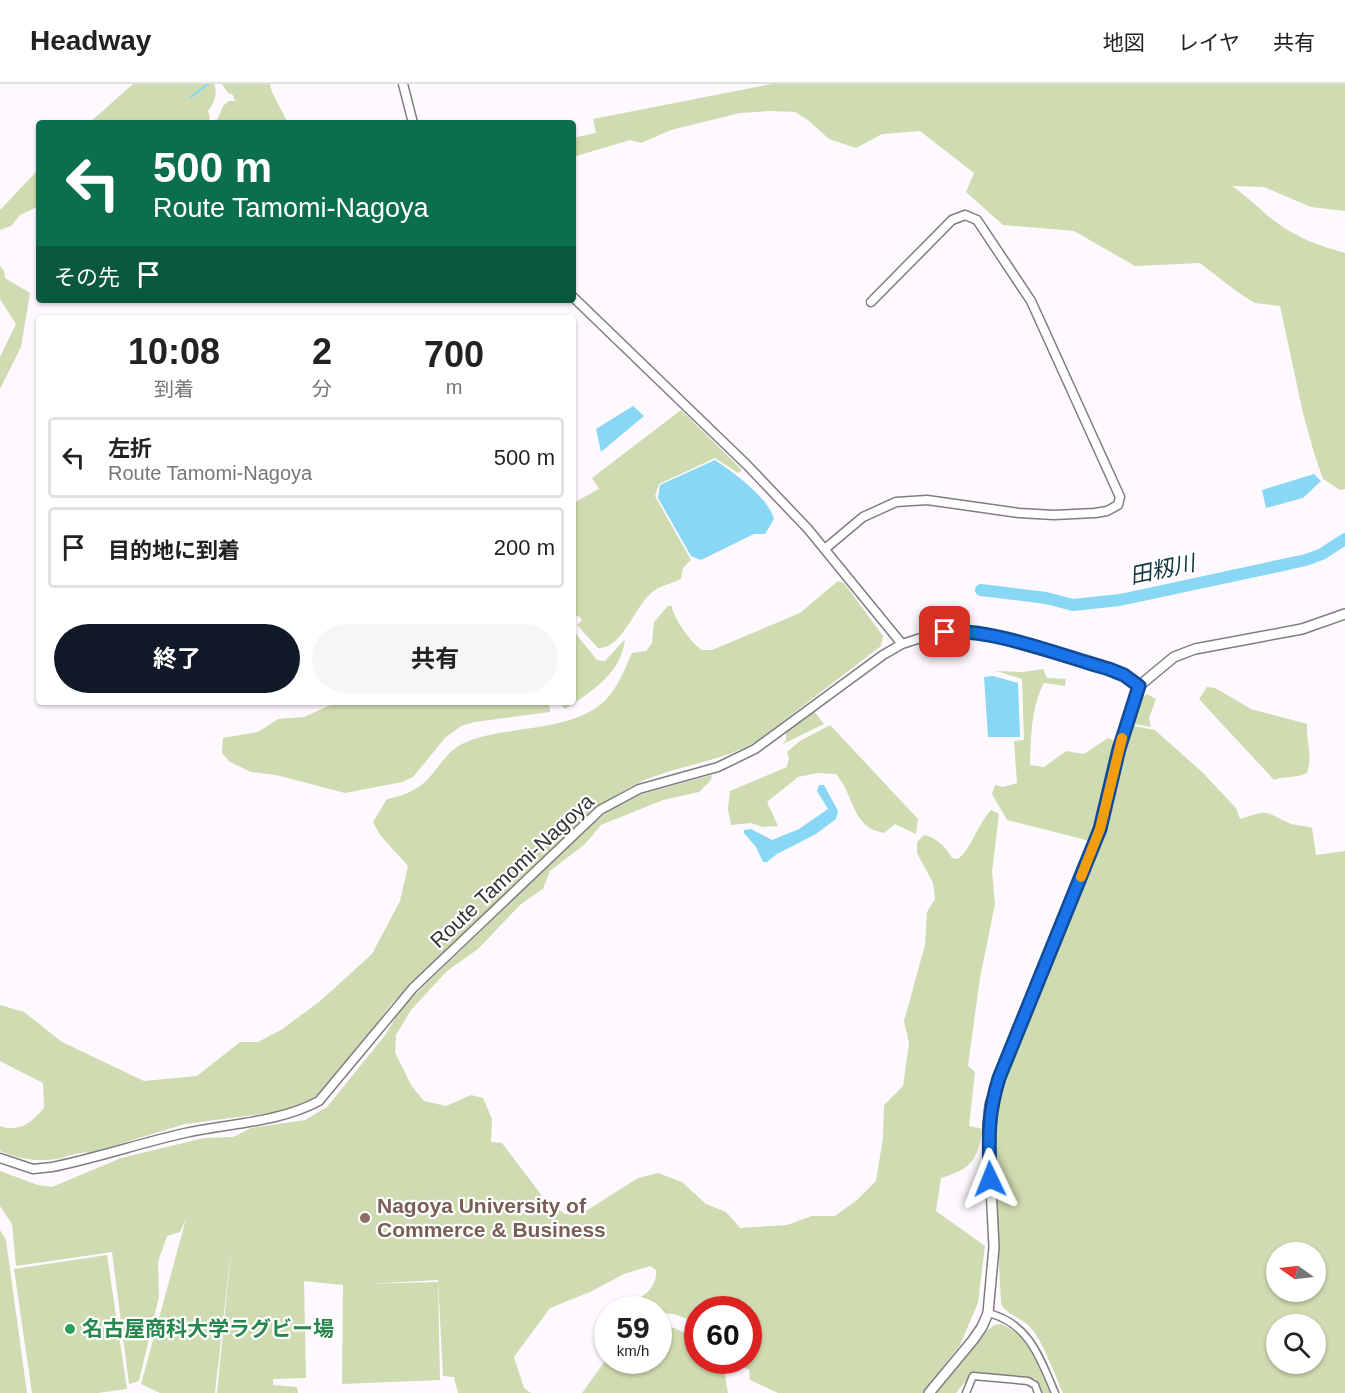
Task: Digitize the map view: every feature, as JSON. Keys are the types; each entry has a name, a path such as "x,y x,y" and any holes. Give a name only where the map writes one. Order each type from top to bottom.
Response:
{"main road":[{"path":"403,84 412,120"},
{"path":"826,548 863,517 896,502 927,500 1054,515 1107,510 1118,505 1120,497 1031,301 977,220 965,215 952,220 871,302"},
{"path":"576,300 747,465 826,548 902,644"},
{"path":"929,1393 973,1340 988,1313 994,1247 988,1125 990,1105 1100,829 1119,749 1139,686 1174,657 1195,649 1302,629 1345,614"},
{"name":"Route Tamomi-Nagoya","path":"0,1158 33,1168 52,1167 188,1132 277,1117 304,1109 319,1101 413,988 600,810 639,789 736,759 755,749 883,655 902,644 933,634 957,631 990,636 1109,669 1124,675 1139,686"}],"street":[{"path":"988,1313 1002,1317 1023,1331 1035,1346 1056,1393"},
{"path":"966,1393 973,1376 1028,1381 1035,1385 1038,1393"}],"green space":[{"path":"133,84 214,84 215,95 208,111 209,120 92,120"},
{"path":"222,84 270,84 286,120 217,120 223,106 229,101 235,101 233,95 228,93"},
{"path":"772,84 1345,84 1345,211 1311,207 1264,187 1232,186 1292,233 1345,253 1345,489 1340,490 1323,479 1303,413 1280,306 1255,303 1200,263 1135,266 1074,231 1003,225 966,192 974,173 920,131 882,134 856,148 829,139 808,120 795,112 740,113 671,130 641,143 630,140 576,156 576,137 596,133 593,119"},
{"path":"36,172 36,207 20,215 11,226 0,230 0,210"},
{"path":"0,266 5,278 30,293 21,347 0,389 0,357 16,324 0,299"},
{"path":"681,410 742,470 738,473 715,458 659,484 655,496 691,560 683,568 681,579 660,587 648,596 615,642 607,647 598,648 577,625 582,620 579,616 576,616 576,501 599,489 592,478"},
{"path":"838,581 844,583 883,636 881,646 757,741 728,754 638,783 616,795 583,819 392,1003 349,1060 323,1091 313,1098 294,1107 270,1113 185,1124 90,1153 78,1153 57,1159 28,1159 0,1151 0,1126 14,1128 25,1125 44,1108 43,1083 0,1061 0,1005 24,1012 62,1042 144,1081 197,1076 240,1042 258,1042 281,1030 319,1002 372,954 400,901 408,866 380,835 373,822 387,799 407,793 421,785 452,751 464,743 482,737 565,722 600,705 613,691 632,653 646,651 652,643 654,622 668,606 672,606 679,623 698,647 702,650 712,650 800,613"},
{"path":"576,634 597,660 605,661 625,639 623,651 612,672 576,702"},
{"path":"1043,669 1047,678 1066,679 1065,686 1044,683 1040,692 1032,723 1030,765 1044,767 1066,751 1084,754 1108,738 1116,742 1090,841 1007,820 992,794 995,785 1003,787 1017,783 1014,741 1024,740 1022,679 996,671 1023,672"},
{"path":"1207,687 1215,688 1251,709 1307,724 1309,760 1307,773 1274,780 1199,699"},
{"path":"1147,694 1156,699 1149,718 1151,727 1134,724 1132,721 1143,697"},
{"path":"330,705 549,705 550,712 474,722 461,726 445,738 413,777 402,782 345,793 276,775 251,772 230,762 222,753 223,738 258,732 278,719 304,717"},
{"path":"814,711 824,724 783,744 786,740 786,732"},
{"path":"830,725 918,819 916,834 895,824 884,833 873,830 860,818 836,774 818,773 798,777 767,802 778,826 763,827 751,823 731,825 728,809 730,791 787,767 789,758 787,752 800,741"},
{"path":"1134,726 1155,730 1203,773 1236,808 1240,819 1261,813 1269,814 1292,824 1312,828 1316,855 1345,851 1345,1393 1063,1393 1044,1348 1034,1332 1026,1323 1006,1310 1001,1303 993,1151 995,1111 1003,1080 1109,823"},
{"name":"Nagoya University of Commerce & Business","path":"712,775 711,780 699,792 663,800 601,825 585,844 550,871 543,889 521,904 478,949 447,971 411,1010 396,1035 395,1052 411,1085 424,1101 446,1106 471,1095 483,1098 492,1119 491,1142 502,1143 546,1201 565,1214 581,1214 638,1178 658,1173 682,1182 706,1204 726,1212 740,1228 787,1225 812,1216 835,1216 857,1200 876,1181 883,1138 884,1105 903,1086 909,1043 904,1021 925,945 927,912 935,899 933,883 917,853 917,842 924,835 929,836 940,843 952,858 958,859 967,849 991,810 999,814 992,872 995,904 980,978 968,1066 975,1072 969,1126 983,1129 971,1162 960,1171 941,1178 936,1211 985,1246 978,1303 960,1345 923,1393 778,1393 750,1380 749,1374 762,1374 762,1296 684,1296 684,1318 672,1314 672,1296 642,1296 654,1282 656,1270 650,1266 624,1274 590,1292 550,1308 514,1357 524,1388 531,1393 458,1393 454,1377 443,1376 438,1280 367,1284 438,1282 440,1380 342,1384 343,1285 304,1281 306,1378 273,1379 273,1385 297,1387 298,1393 217,1393 232,1242 215,1393 160,1393 141,1384 186,1219 180,1232 167,1236 158,1262 159,1297 139,1381 129,1384 112,1252 16,1266 12,1224 0,1206 0,1171 38,1185 52,1187 121,1158 204,1138 233,1137 251,1128 305,1120 327,1107 386,1034 401,1008 593,823 618,804 635,796"},
{"path":"0,1230 6,1240 27,1393 0,1393"},
{"name":"名古屋商科大学ラグビー場","path":"107,1255 127,1389 98,1393 32,1393 14,1269"},
{"path":"1001,1324 1020,1336 1033,1352 1052,1393 1042,1393 1036,1379 976,1373 971,1375 956,1393 934,1393 987,1331 994,1325"},
{"path":"672,1328 684,1332 684,1374 725,1374 728,1393 582,1393 596,1374 672,1374"}],"water":[{"path":"633,406 644,416 601,452 596,429"},
{"path":"715,460 757,494 774,519 765,534 754,534 701,560 691,556 658,498 660,485"},
{"path":"1314,474 1321,481 1303,498 1266,508 1262,490"},
{"path":"993,676 1018,683 1020,737 988,737 984,677"},
{"path":"819,785 824,785 838,811 836,819 816,834 777,854 767,862 763,862 744,830 751,829 772,840 799,829 828,809 817,791"}],"waterway":[{"path":"191,97 208,84"},
{"name":"田籾川","path":"981,590 1046,598 1073,605 1120,600 1306,560 1322,554 1345,539"}],"slow traffic":[{"path":"1081,877 1100,829 1122,738"}],"place":[{"name":"Nagoya University of Commerce & Business","path":"365,1218"},
{"name":"名古屋商科大学ラグビー場","path":"70,1329"}],"route":[{"path":"945,632 957,631 990,636 1109,669 1124,675 1139,686 1128,714 1100,829 990,1105 988,1125 990,1179"}]}
